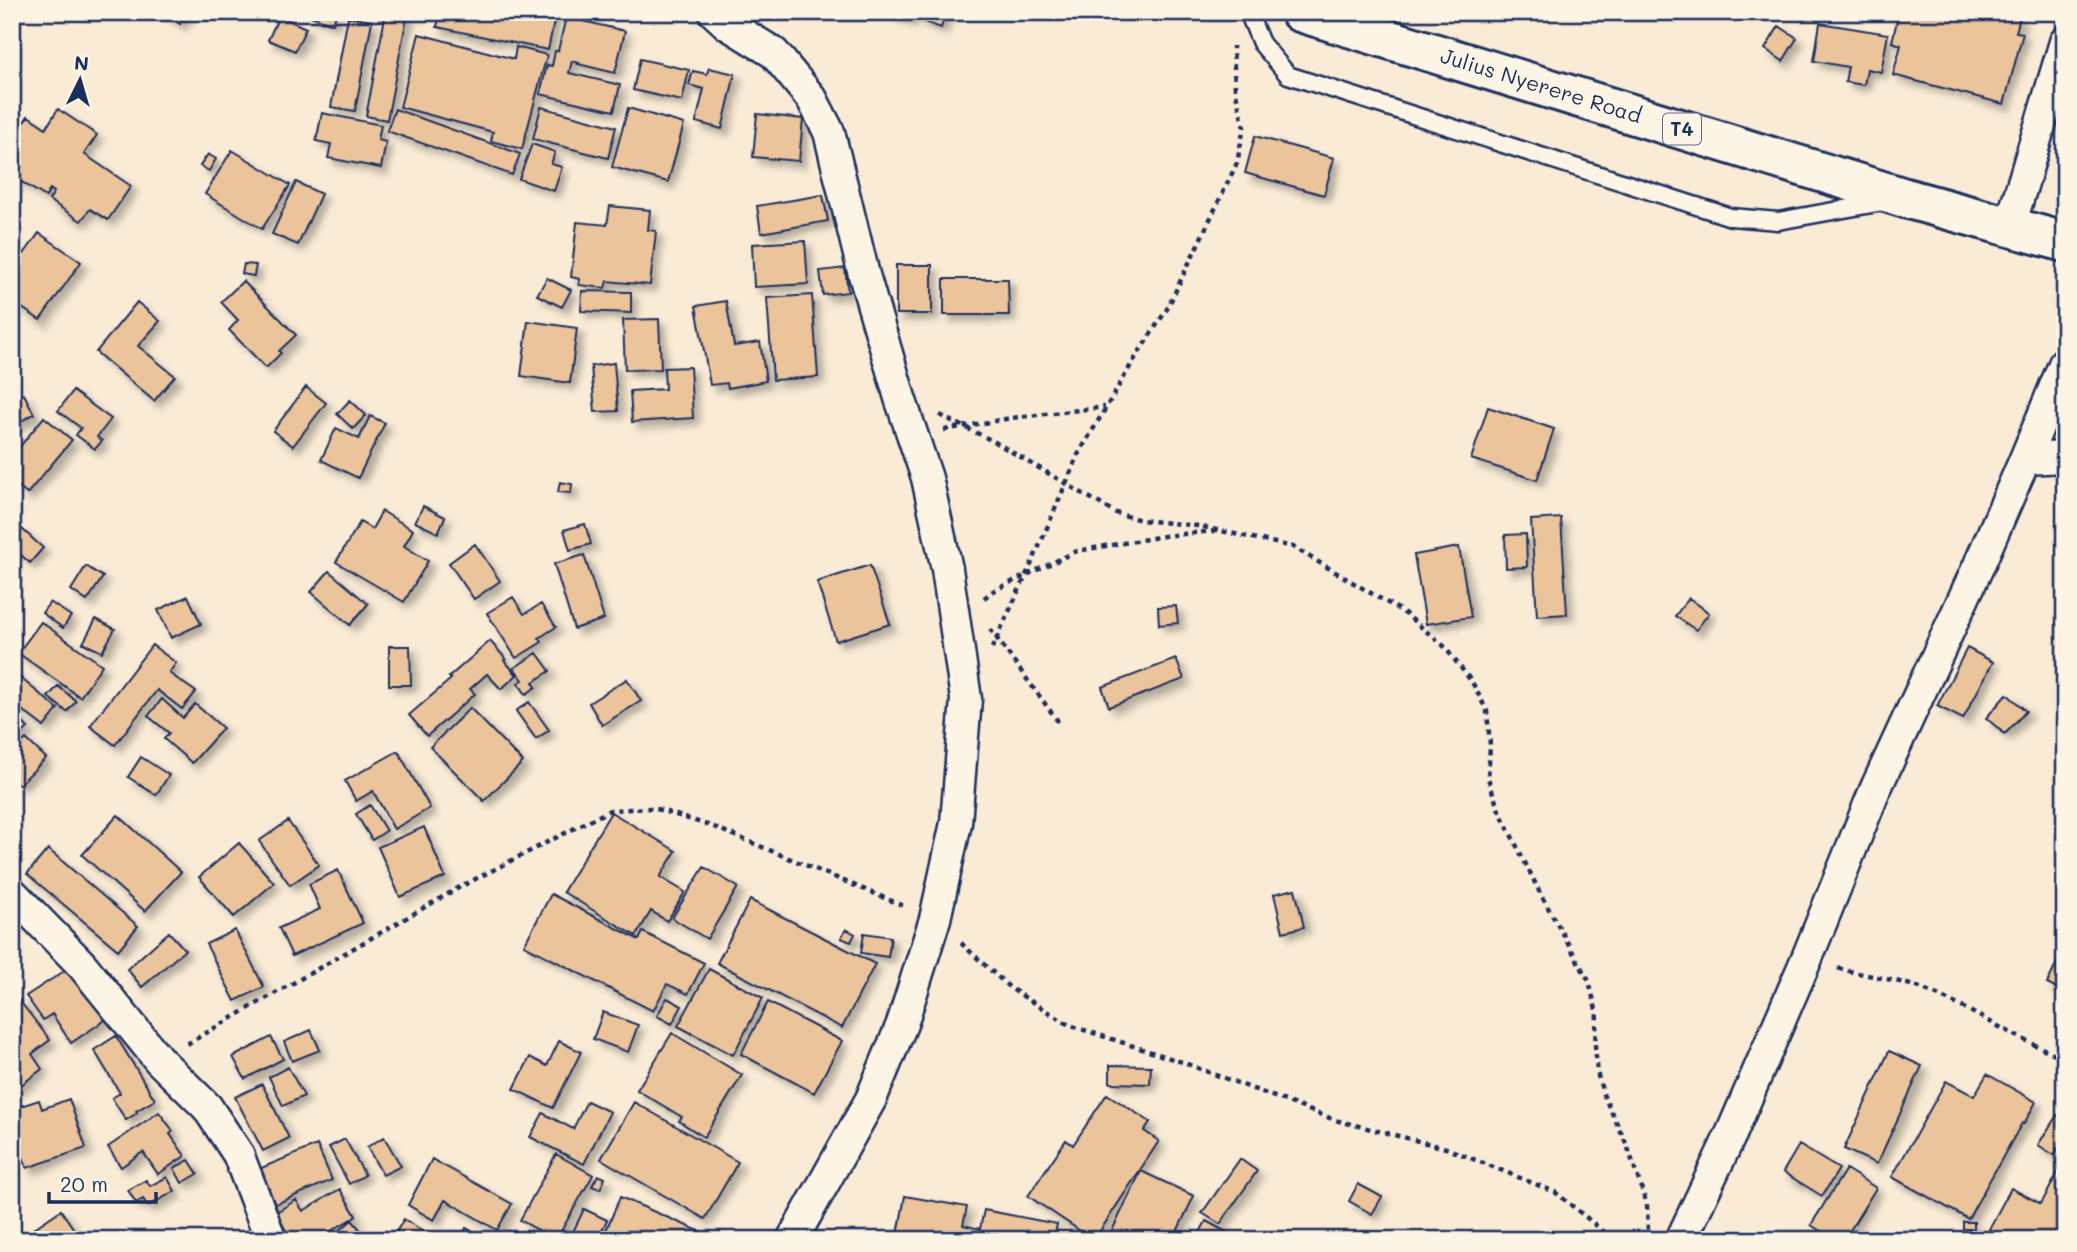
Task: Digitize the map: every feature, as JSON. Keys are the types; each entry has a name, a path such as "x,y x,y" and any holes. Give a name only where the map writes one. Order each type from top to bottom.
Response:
{"highway":[{"name":"Julius Nyerere Road","path":"1300,12 1905,198 2065,243"}],"street":[{"path":"714,12 727,24 774,52 812,99 828,132 864,275 927,478 944,551 965,615 966,699 956,823 935,919 902,1024 871,1099 792,1240"},
{"path":"2010,226 2065,41"},
{"path":"1681,1240 1732,1132 1875,790 2025,458 2065,362"},
{"path":"2025,458 2065,457"},
{"path":"12,893 82,965 159,1060 207,1107 238,1154 271,1240"}],"lane":[{"path":"1248,12 1261,43 1288,75 1731,217 1778,221 1905,198"}],"path":[{"path":"966,699 1026,575 1078,455 1133,360 1167,309 1237,163 1244,127 1235,89 1234,40"},
{"path":"900,398 993,441 1116,513 1141,520 1220,530 1293,547 1403,612 1443,645 1472,682 1487,711 1490,746 1488,778 1499,808 1541,895 1589,981 1597,1014 1595,1044 1602,1094 1627,1145 1647,1205 1648,1240"},
{"path":"912,435 1011,418 1106,407"},
{"path":"1060,724 997,638 965,615 993,591 1077,551 1164,536 1220,530"},
{"path":"159,1060 460,887 610,810 654,808 714,827 935,919 1010,988 1069,1025 1182,1062 1335,1119 1446,1148 1555,1192 1614,1240"},
{"path":"1807,958 1850,972 1921,988 2065,1058"}],"building":[{"path":"162,12 187,12 180,24"},
{"path":"306,12 337,12 333,24"},
{"path":"386,12 408,12 387,120 366,116"},
{"path":"440,12 556,12 548,50 437,27"},
{"path":"888,12 914,12 910,21"},
{"path":"921,12 946,12 941,28 919,20"},
{"path":"1899,12 2001,12 2020,17 2016,32 2023,33 2004,104 1893,75 1901,45 1892,42"},
{"path":"279,16 306,28 295,51 268,40"},
{"path":"348,17 372,21 355,111 331,107"},
{"path":"566,17 625,31 615,73 572,61 569,73 620,85 614,111 540,94 547,65 552,66 555,51 558,51"},
{"path":"1820,23 1888,34 1881,72 1867,69 1864,85 1845,82 1848,67 1814,61"},
{"path":"1779,26 1797,38 1783,61 1765,49"},
{"path":"419,34 514,59 516,47 547,55 522,149 491,141 493,132 400,107"},
{"path":"640,59 689,70 682,101 633,90"},
{"path":"709,68 735,74 722,129 696,122 704,89 689,85 693,71 707,74"},
{"path":"541,107 616,127 608,158 533,139"},
{"path":"628,108 684,124 668,182 612,167"},
{"path":"58,109 97,135 84,154 131,186 108,220 90,209 81,221 49,200 54,192 50,189 46,197 12,176 12,140 28,116 46,128"},
{"path":"395,109 520,154 512,175 387,131"},
{"path":"322,113 381,125 378,140 386,142 381,168 328,158 331,144 316,141"},
{"path":"757,114 803,119 799,161 753,157"},
{"path":"1255,136 1334,158 1324,195 1245,173"},
{"path":"532,144 555,152 551,164 562,167 554,191 519,179"},
{"path":"232,150 290,185 262,229 205,194"},
{"path":"208,154 216,159 209,171 200,166"},
{"path":"296,182 321,194 298,245 272,234"},
{"path":"823,195 828,221 761,233 757,206"},
{"path":"610,206 650,210 648,230 656,231 650,285 607,281 605,288 579,285 580,279 571,277 577,222 607,225"},
{"path":"39,233 81,262 40,320 12,301 12,246 24,254"},
{"path":"805,241 808,284 754,287 752,244"},
{"path":"244,264 256,265 254,276 242,274"},
{"path":"896,265 932,265 932,314 896,314"},
{"path":"845,268 848,292 823,295 820,271"},
{"path":"547,278 571,290 562,307 537,295"},
{"path":"944,279 1008,279 1009,315 944,315"},
{"path":"243,281 296,335 266,368 229,330 238,320 221,302"},
{"path":"582,291 631,292 631,313 581,311"},
{"path":"812,295 818,377 773,380 767,298"},
{"path":"726,301 734,346 760,342 766,381 728,388 727,383 710,385 696,306"},
{"path":"137,302 160,321 138,346 175,376 154,401 96,352"},
{"path":"659,319 661,369 625,370 623,320"},
{"path":"528,321 577,328 570,383 521,376"},
{"path":"614,363 618,411 595,412 591,366"},
{"path":"690,367 693,418 632,422 630,391 665,389 664,368"},
{"path":"306,387 326,403 293,446 273,431"},
{"path":"73,391 111,419 97,437 102,441 95,449 76,435 81,428 58,411"},
{"path":"24,394 34,414 12,426 12,400"},
{"path":"350,400 366,415 353,429 337,414"},
{"path":"1488,407 1554,429 1537,480 1471,459"},
{"path":"370,416 385,423 358,478 321,460 336,428 359,439"},
{"path":"44,417 72,440 27,494 12,482 12,456"},
{"path":"560,482 572,484 571,493 558,492"},
{"path":"423,506 445,517 438,533 415,522"},
{"path":"382,511 413,530 404,546 428,561 404,602 336,562 360,522 372,529"},
{"path":"1561,518 1567,614 1537,616 1531,520"},
{"path":"585,524 591,544 570,550 564,530"},
{"path":"22,529 43,548 30,563 12,547 12,540"},
{"path":"1526,534 1527,567 1506,568 1505,535"},
{"path":"475,544 500,581 474,599 449,563"},
{"path":"1459,547 1471,617 1426,624 1414,555"},
{"path":"584,555 604,619 574,629 554,564"},
{"path":"870,565 890,624 836,641 817,582"},
{"path":"86,566 103,577 87,601 71,590"},
{"path":"329,571 368,604 350,625 311,592"},
{"path":"188,596 201,624 171,638 158,610"},
{"path":"513,597 524,614 541,604 556,627 539,638 542,642 516,658 487,613"},
{"path":"1689,598 1709,613 1696,630 1675,616"},
{"path":"50,602 71,616 63,628 42,613"},
{"path":"1176,606 1178,623 1159,625 1158,607"},
{"path":"96,619 115,629 102,652 83,643"},
{"path":"41,622 102,665 80,697 18,653"},
{"path":"490,641 517,675 501,689 487,674 470,689 475,694 427,736 409,715"},
{"path":"152,645 176,663 169,673 196,692 182,709 157,690 115,745 90,726"},
{"path":"389,646 410,646 411,685 389,685"},
{"path":"1967,648 1993,662 1963,719 1937,706"},
{"path":"537,653 550,671 533,682 536,687 526,694 518,683 523,680 514,668"},
{"path":"1176,659 1184,679 1109,707 1102,687"},
{"path":"12,671 58,709 44,727 12,702"},
{"path":"627,679 641,701 602,725 589,703"},
{"path":"58,686 76,701 67,712 48,697"},
{"path":"2007,694 2026,711 2005,734 1986,718"},
{"path":"162,699 183,718 195,704 223,728 192,763 164,739 169,733 148,716"},
{"path":"529,702 549,730 536,739 516,711"},
{"path":"470,708 523,762 484,801 430,747"},
{"path":"12,711 28,728 12,743"},
{"path":"26,739 46,758 19,785 12,779 12,752"},
{"path":"398,751 430,808 394,829 373,791 356,801 345,781"},
{"path":"141,757 169,775 156,795 128,777"},
{"path":"370,805 386,831 372,840 356,814"},
{"path":"611,812 676,851 660,877 685,892 667,921 651,911 636,936 563,892"},
{"path":"118,815 181,872 145,911 82,855"},
{"path":"288,821 319,865 290,885 259,841"},
{"path":"424,827 445,877 400,897 378,847"},
{"path":"239,843 274,883 234,917 199,877"},
{"path":"48,849 138,926 118,950 27,874"},
{"path":"704,867 738,887 707,939 672,918"},
{"path":"338,870 363,923 292,956 279,928 320,909 309,884"},
{"path":"1295,889 1304,927 1283,932 1274,894"},
{"path":"551,894 639,940 643,932 704,963 688,994 667,984 653,1011 524,945"},
{"path":"750,900 875,964 842,1028 717,963"},
{"path":"846,929 855,934 851,942 841,938"},
{"path":"235,930 264,987 235,1001 206,944"},
{"path":"169,932 185,950 142,987 127,969"},
{"path":"864,933 891,937 888,957 861,953"},
{"path":"2065,946 2065,993 2047,984"},
{"path":"72,966 108,1018 71,1043 52,1014 43,1020 26,996"},
{"path":"709,969 763,998 733,1055 678,1026"},
{"path":"667,998 682,1006 672,1024 657,1016"},
{"path":"19,1000 50,1040 32,1054 42,1069 16,1089 12,1085 12,1005"},
{"path":"768,1002 842,1041 814,1093 741,1054"},
{"path":"603,1012 638,1025 628,1052 593,1039"},
{"path":"311,1030 320,1050 292,1061 284,1042"},
{"path":"672,1033 742,1075 704,1137 679,1121 682,1117 637,1090"},
{"path":"116,1036 155,1100 126,1120 112,1098 120,1093 94,1050"},
{"path":"271,1037 283,1059 245,1079 233,1057"},
{"path":"559,1041 581,1052 553,1108 514,1089 530,1057 547,1066"},
{"path":"1889,1051 1922,1066 1877,1164 1844,1149"},
{"path":"1110,1065 1151,1066 1150,1084 1110,1083"},
{"path":"288,1067 304,1096 283,1106 269,1077"},
{"path":"1987,1074 2036,1102 1968,1219 1892,1177 1946,1081 1974,1096"},
{"path":"262,1084 289,1138 263,1151 235,1097"},
{"path":"1107,1094 1150,1122 1144,1131 1159,1141 1094,1240 1028,1196 1066,1140 1073,1145"},
{"path":"69,1099 86,1148 27,1168 12,1127 12,1109 39,1100 42,1109"},
{"path":"587,1101 610,1112 584,1164 530,1137 543,1113 573,1129"},
{"path":"634,1102 738,1162 705,1219 601,1159"},
{"path":"159,1112 173,1131 170,1134 185,1156 158,1174 143,1152 121,1167 108,1147"},
{"path":"2057,1115 2065,1120 2065,1138 2054,1155 2038,1145"},
{"path":"384,1137 401,1166 383,1175 367,1147"},
{"path":"345,1139 365,1175 349,1184 329,1147"},
{"path":"317,1145 332,1180 264,1209 249,1173"},
{"path":"1799,1145 1839,1169 1822,1196 1783,1172"},
{"path":"556,1154 593,1175 556,1240 520,1220"},
{"path":"432,1159 512,1204 497,1230 445,1200 434,1220 408,1205"},
{"path":"1240,1159 1257,1171 1220,1224 1202,1213"},
{"path":"189,1160 198,1174 182,1183 174,1168"},
{"path":"2065,1160 2065,1240 2009,1240 1989,1229 2011,1188 2041,1204"},
{"path":"1846,1169 1876,1188 1844,1240 1835,1240 1811,1225"},
{"path":"1141,1171 1194,1196 1173,1240 1108,1239"},
{"path":"598,1175 605,1178 600,1189 592,1186"},
{"path":"167,1177 175,1191 148,1206 143,1199 136,1203 128,1190 146,1180 150,1186"},
{"path":"1358,1184 1382,1197 1372,1214 1349,1201"},
{"path":"340,1189 356,1216 316,1240 292,1240 275,1213 296,1200 303,1211"},
{"path":"905,1196 967,1207 963,1225 980,1229 984,1210 1057,1224 1054,1240 897,1240"},
{"path":"620,1197 706,1234 704,1240 602,1240"},
{"path":"584,1209 607,1220 597,1240 569,1240"},
{"path":"61,1210 81,1240 31,1240 27,1233"},
{"path":"404,1219 436,1240 391,1240"},
{"path":"352,1220 369,1240 328,1240"},
{"path":"1206,1221 1241,1240 1196,1240"},
{"path":"1963,1222 1974,1222 1974,1229 1963,1229"},
{"path":"466,1228 488,1240 459,1240"},
{"path":"509,1231 525,1240 504,1240"}]}
